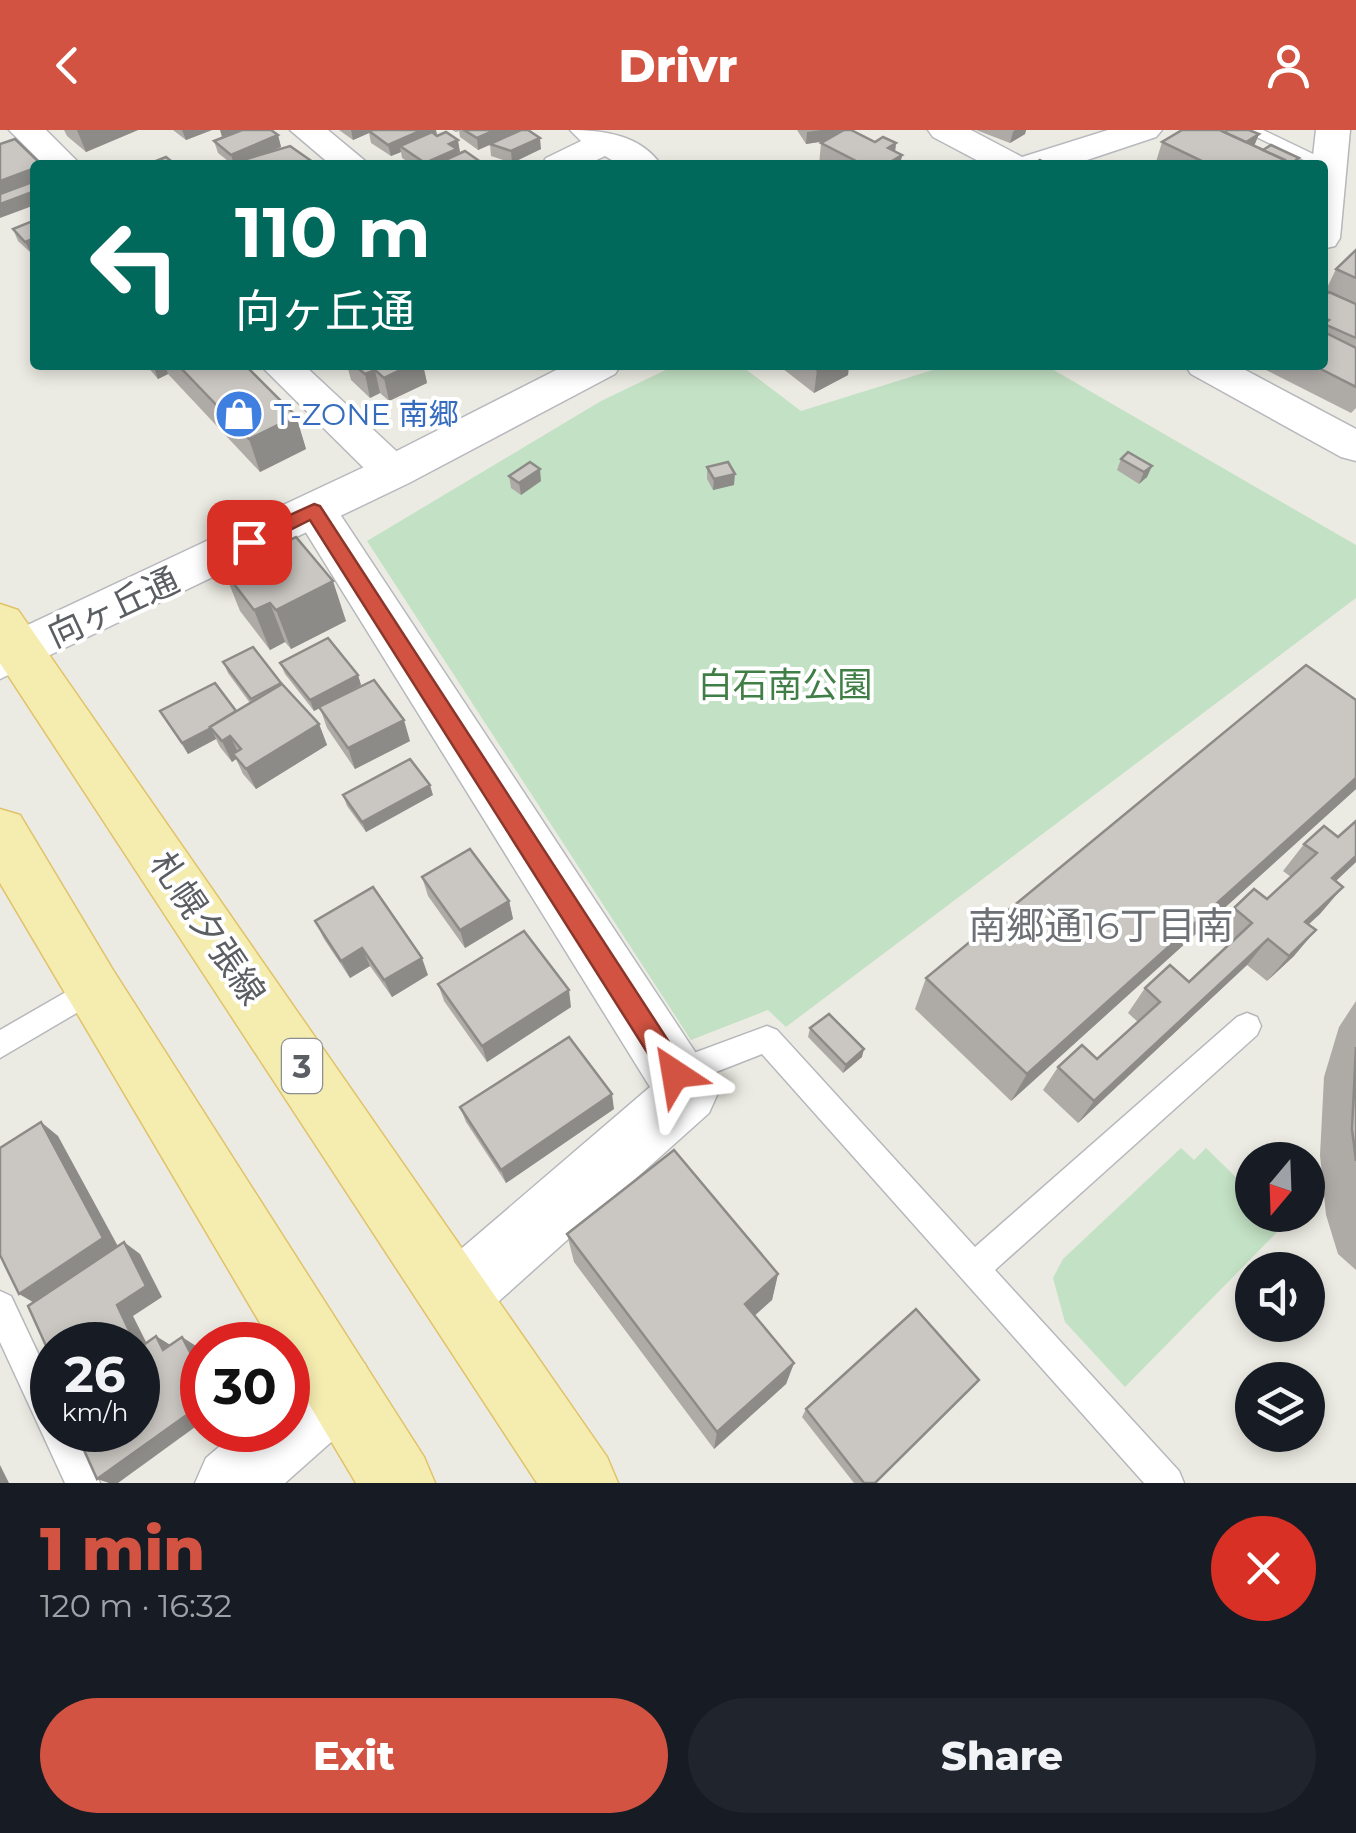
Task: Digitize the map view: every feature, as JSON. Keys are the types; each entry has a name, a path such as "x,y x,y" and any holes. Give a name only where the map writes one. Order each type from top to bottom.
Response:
{"main road":[{"name":"札幌夕張線","path":"7,645 456,1295 580,1483"},
{"path":"0,832 92,989 398,1483"}],"street":[{"path":"0,132 7,130"},
{"path":"26,130 59,160"},
{"path":"307,130 347,160"},
{"path":"945,130 1002,160"},
{"path":"1051,160 1144,130"},
{"path":"1328,213 1337,175 1333,130"},
{"path":"565,160 597,136 636,160"},
{"path":"285,370 393,472"},
{"name":"向ヶ丘通","path":"7,645 314,510 590,370"},
{"path":"1214,370 1356,447"},
{"path":"314,510 688,1093 456,1295"},
{"path":"231,1483 341,1388"}],"lane":[{"path":"1250,130 1308,160"},
{"path":"0,1045 92,989"},
{"path":"975,1267 1247,1026"},
{"path":"675,1074 767,1039 1167,1483"},
{"path":"0,1306 30,1371"},
{"path":"68,1452 83,1483"}],"green space":[{"name":"白石南公園","path":"666,370 747,370 801,411 933,370 1054,370 1356,545 1356,598 786,1027 768,1010 691,1040 367,541 601,401"},
{"path":"1181,1148 1194,1160 1206,1148 1235,1176 1235,1232 1277,1232 1258,1252 1235,1252 1235,1275 1125,1387 1065,1322 1053,1278 1063,1259"}],"building":[{"path":"242,130 271,130 278,135 231,155 214,141"},
{"path":"422,130 388,145 369,131"},
{"path":"464,130 495,130 477,138"},
{"path":"521,130 540,138 511,151 490,144"},
{"path":"851,130 875,142 883,137 896,143 888,148 902,155 894,160 854,160 821,143"},
{"path":"1182,130 1220,130 1285,160 1200,160 1162,142"},
{"path":"432,132 437,136 446,132 458,140 449,144 457,149 432,160 421,160 400,146"},
{"path":"1224,132 1259,134 1246,142"},
{"path":"15,139 37,160 30,160 30,170 0,181 0,144"},
{"path":"1271,145 1299,158 1285,160 1263,150"},
{"path":"290,146 310,160 243,160"},
{"path":"465,151 478,160 445,160"},
{"path":"30,183 30,193 0,204 0,194"},
{"path":"30,222 30,240 25,242 13,229"},
{"path":"1356,250 1356,278 1336,269"},
{"path":"1328,293 1356,304 1356,338 1328,326"},
{"path":"1328,334 1356,348 1356,387 1323,370 1328,370"},
{"path":"183,370 250,370 296,416 249,439"},
{"path":"375,370 401,370 384,378"},
{"path":"1128,452 1152,466 1144,472 1121,459"},
{"path":"530,462 540,469 519,483 509,476"},
{"path":"728,462 735,474 714,479 707,467"},
{"path":"296,537 333,581 276,610 270,603 254,610 224,571"},
{"path":"328,638 358,675 310,700 280,663"},
{"path":"253,647 281,683 251,699 223,662"},
{"path":"1306,665 1356,700 1356,778 1027,1074 926,978"},
{"path":"374,680 404,720 348,748 319,707"},
{"path":"215,683 236,711 182,743 160,711"},
{"path":"282,684 319,724 246,769 233,754 241,749 230,736 222,741 210,727"},
{"path":"410,759 430,785 362,822 343,795"},
{"path":"1356,821 1356,856 1332,878 1343,887 1305,922 1316,930 1289,956 1268,939 1094,1101 1058,1067 1082,1045 1097,1059 1160,1002 1145,988 1170,965 1189,982 1252,923 1234,908 1254,889 1267,899 1317,853 1304,844 1324,826 1338,837"},
{"path":"470,849 509,901 460,930 422,877"},
{"path":"373,887 422,958 384,980 362,948 341,961 315,921"},
{"path":"524,931 569,990 482,1046 438,984"},
{"path":"829,1014 864,1049 846,1065 810,1028"},
{"path":"569,1037 612,1094 501,1170 460,1107"},
{"path":"1356,1047 1356,1161 1352,1129"},
{"path":"41,1122 103,1238 19,1294 0,1255 0,1148"},
{"path":"674,1150 778,1274 745,1304 794,1363 717,1432 567,1234"},
{"path":"124,1242 146,1286 117,1305 125,1322 35,1322 28,1306"},
{"path":"916,1309 979,1380 875,1483 864,1483 806,1409"},
{"path":"180,1338 180,1420 160,1434 160,1344 163,1350"},
{"path":"85,1452 135,1452 97,1479"}],"place":[{"name":"T-ZONE 南郷","path":"239,414"}],"district":[{"name":"南郷通16丁目南","path":"1101,925"}],"route":[{"path":"249,542 314,510 675,1074"}]}
